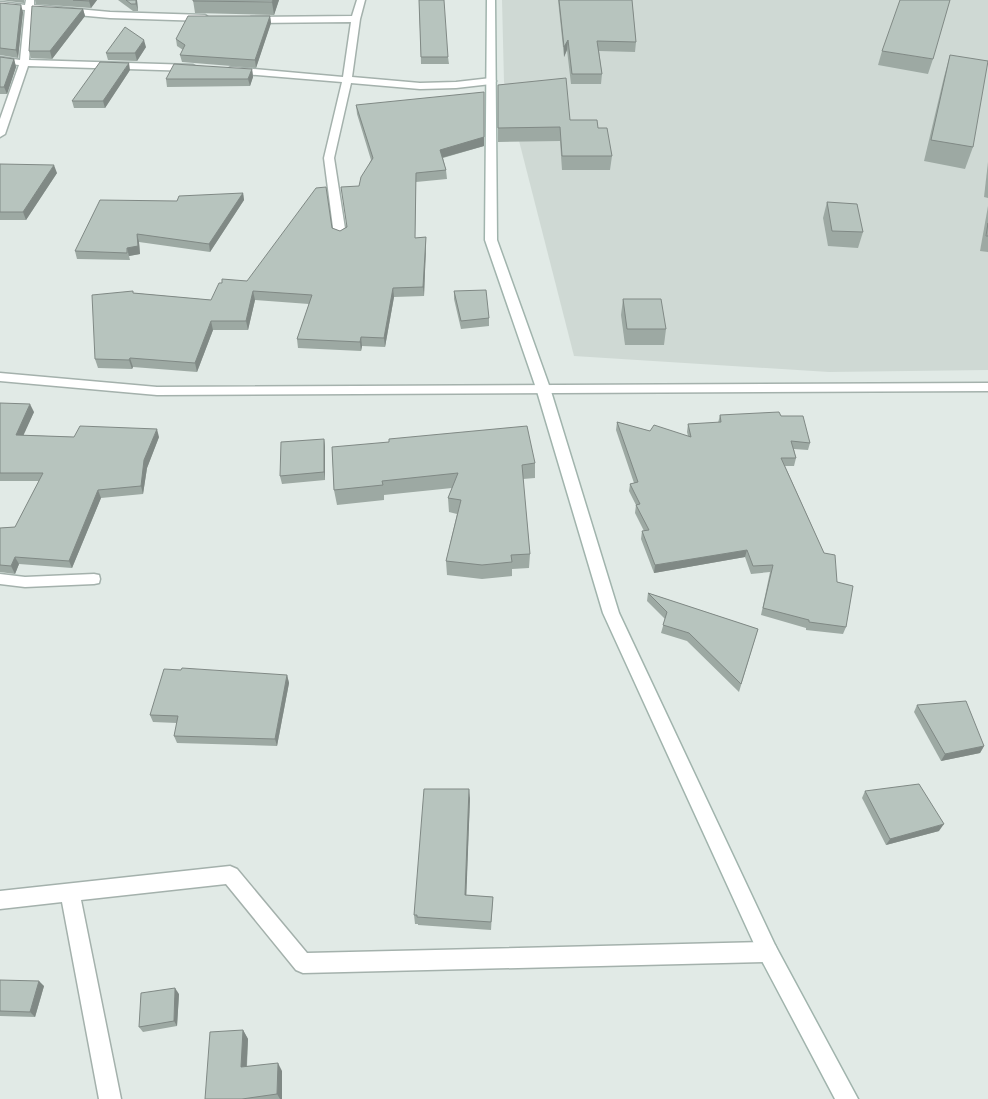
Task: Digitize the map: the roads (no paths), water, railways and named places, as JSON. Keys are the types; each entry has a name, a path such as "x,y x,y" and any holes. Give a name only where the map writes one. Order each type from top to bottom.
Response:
{"street":[{"path":"340,235 329,158 347,80 356,19 361,0"},
{"path":"492,0 491,240 544,388 611,613 768,952 847,1099"},
{"path":"0,5 29,4 110,15 211,18"},
{"path":"0,134 24,63 29,4"},
{"path":"239,20 356,19"},
{"path":"0,60 24,63 200,68"},
{"path":"218,69 420,86 456,85 491,81"},
{"path":"0,377 157,391 988,387"},
{"path":"0,900 230,875 303,963 768,952"},
{"path":"70,892 110,1099"}],"lane":[{"path":"0,579 25,582 94,579"}]}
